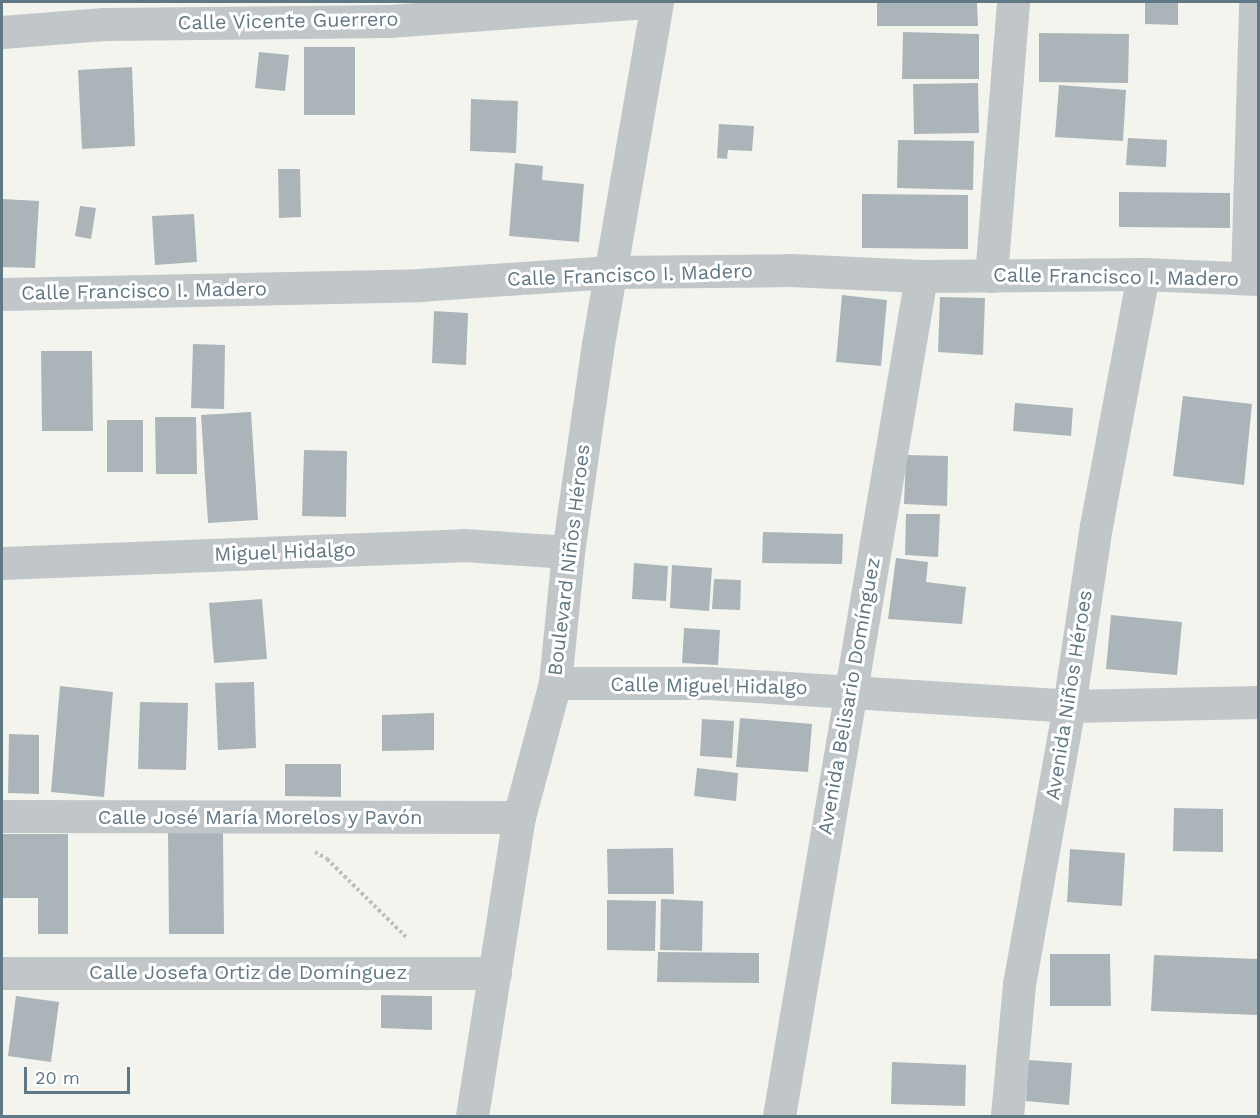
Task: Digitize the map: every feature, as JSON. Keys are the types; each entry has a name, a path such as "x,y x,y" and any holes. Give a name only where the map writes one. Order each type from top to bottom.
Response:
{"street":[{"name":"Calle Vicente Guerrero","path":"2,32 107,13 391,11 647,2"},
{"name":"Boulevard Niños Héroes","path":"472,1116 519,817 555,683 568,552 611,272 657,2"},
{"path":"991,276 1013,2"},
{"path":"1253,278 1255,2"},
{"name":"Calle Francisco I. Madero","path":"2,294 419,285 611,272 790,270 921,276 1143,274 1253,278"},
{"name":"Avenida Niños Héroes","path":"1007,1116 1019,984 1069,706 1096,526 1143,274"},
{"name":"Avenida Belisario Domínguez","path":"779,1116 849,690 921,276"},
{"name":"Miguel Hidalgo","path":"2,563 464,545 568,552"},
{"name":"Calle Miguel Hidalgo","path":"555,683 708,683 849,690 1069,706 1258,702"},
{"name":"Calle José María Morelos y Pavón","path":"2,816 519,817"},
{"name":"Calle Josefa Ortiz de Domínguez","path":"2,973 440,971 495,973"}],"path":[{"path":"306,848 327,860 440,971"}],"building":[{"path":"877,2 977,2 978,26 877,26"},
{"path":"1145,2 1178,2 1178,25 1145,24"},
{"path":"903,32 979,34 979,79 902,79"},
{"path":"1039,33 1129,34 1128,83 1039,82"},
{"path":"304,47 355,47 355,115 304,115"},
{"path":"259,52 289,55 285,91 255,88"},
{"path":"132,67 135,146 82,149 78,70"},
{"path":"978,83 979,133 914,134 913,84"},
{"path":"1059,85 1126,90 1123,141 1055,137"},
{"path":"471,99 518,101 516,153 470,151"},
{"path":"719,124 754,126 752,151 728,150 727,159 717,158"},
{"path":"1128,138 1167,140 1166,167 1126,165"},
{"path":"898,140 974,141 973,190 897,188"},
{"path":"515,163 543,166 542,180 584,184 579,242 509,236"},
{"path":"278,169 300,169 301,217 279,218"},
{"path":"1119,192 1230,193 1230,228 1119,227"},
{"path":"862,194 968,195 968,249 862,248"},
{"path":"2,199 39,201 35,268 2,267"},
{"path":"80,206 96,208 91,239 75,236"},
{"path":"194,214 197,262 155,265 152,216"},
{"path":"842,295 887,300 881,366 836,362"},
{"path":"940,297 985,298 983,355 938,352"},
{"path":"434,311 468,313 466,365 432,363"},
{"path":"193,344 225,345 224,409 191,408"},
{"path":"41,351 92,351 93,431 42,431"},
{"path":"1183,396 1252,404 1244,485 1173,476"},
{"path":"1015,403 1073,408 1071,436 1013,431"},
{"path":"251,412 258,520 208,523 201,415"},
{"path":"155,417 196,417 197,474 156,474"},
{"path":"107,420 143,420 143,472 107,472"},
{"path":"304,450 347,451 346,517 302,516"},
{"path":"906,455 948,456 947,506 904,504"},
{"path":"906,514 940,514 938,557 905,555"},
{"path":"763,532 843,534 842,564 762,563"},
{"path":"896,558 928,562 926,582 966,587 962,624 888,619"},
{"path":"634,563 668,566 666,601 632,599"},
{"path":"672,565 712,568 709,611 670,608"},
{"path":"714,579 741,580 740,610 712,609"},
{"path":"262,599 267,659 214,663 209,603"},
{"path":"1111,615 1182,622 1177,675 1106,669"},
{"path":"684,628 720,630 718,665 682,663"},
{"path":"254,682 256,748 218,750 215,683"},
{"path":"60,686 113,692 104,797 51,792"},
{"path":"140,702 188,703 186,770 138,769"},
{"path":"434,713 434,750 382,751 382,715"},
{"path":"740,718 812,724 808,772 736,767"},
{"path":"702,719 734,721 732,758 700,756"},
{"path":"9,734 39,735 39,794 8,793"},
{"path":"285,764 341,764 341,797 285,796"},
{"path":"697,768 738,773 736,801 694,796"},
{"path":"1174,808 1223,809 1223,852 1173,851"},
{"path":"223,831 224,934 169,934 168,832"},
{"path":"2,834 68,834 68,934 38,934 38,898 2,898"},
{"path":"673,848 674,894 608,894 607,849"},
{"path":"1070,849 1125,853 1122,906 1067,902"},
{"path":"661,899 703,901 702,951 660,950"},
{"path":"607,900 656,901 655,951 607,950"},
{"path":"658,952 759,953 759,983 657,982"},
{"path":"1050,954 1110,954 1111,1006 1050,1006"},
{"path":"1154,955 1258,959 1258,1015 1151,1011"},
{"path":"381,995 432,996 432,1030 381,1028"},
{"path":"16,996 59,1002 51,1062 8,1056"},
{"path":"1028,1060 1072,1063 1069,1105 1026,1101"},
{"path":"892,1062 966,1065 965,1106 891,1104"}]}
